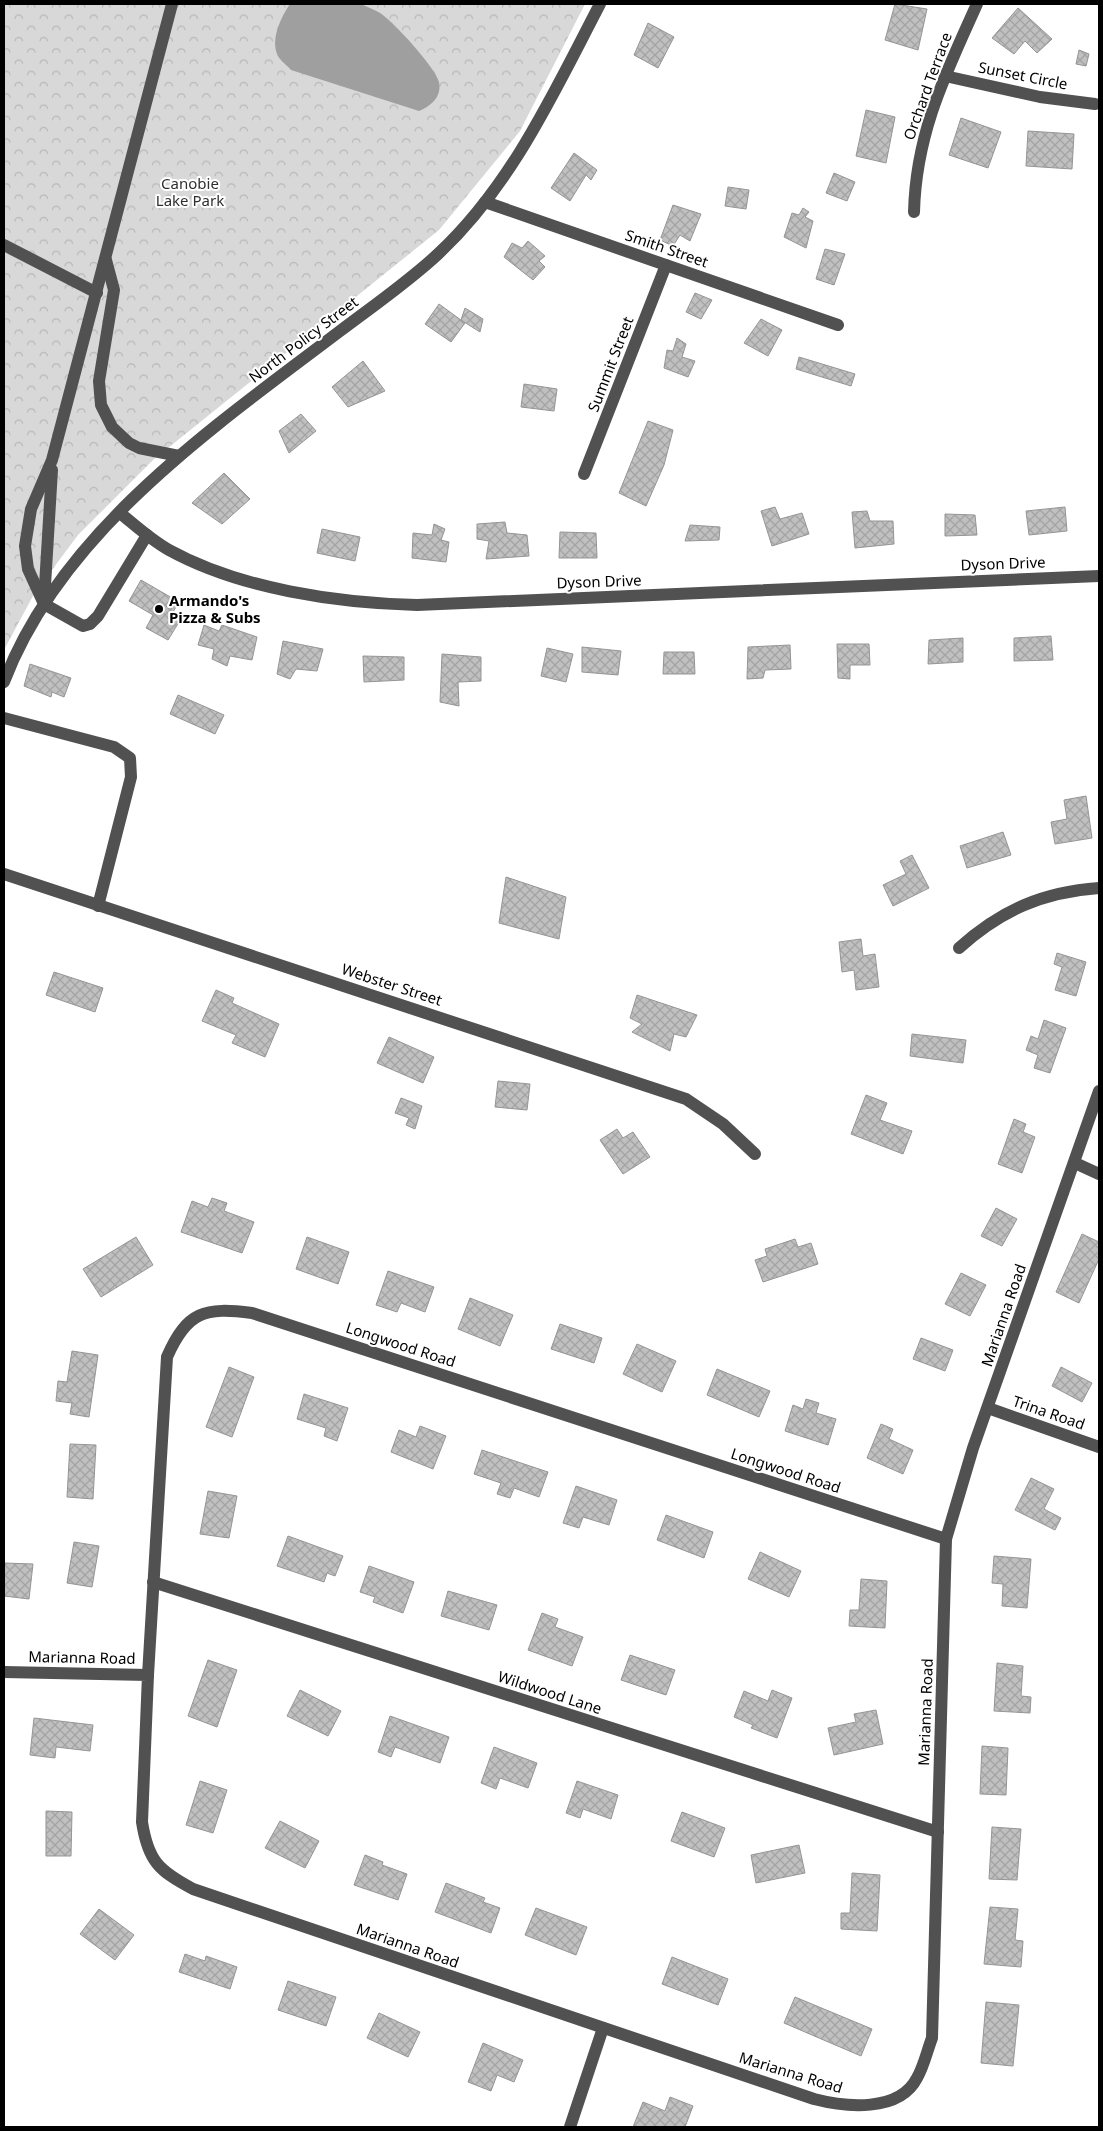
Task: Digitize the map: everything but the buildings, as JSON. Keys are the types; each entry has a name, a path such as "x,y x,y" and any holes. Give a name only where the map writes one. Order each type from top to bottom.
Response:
{"street":[{"path":"147,536 98,616 90,624 83,626 44,604 28,569 25,546 31,509 52,460 172,4"},
{"name":"North Policy Street","path":"4,682 17,650 44,604 76,560 120,513 179,456 219,423 404,282 455,237 485,202 513,164 536,126 600,4"},
{"name":"Orchard Terrace","path":"914,212 915,179 930,114 977,4"},
{"name":"Sunset Circle","path":"945,76 1040,97 1095,104"},
{"name":"Smith Street","path":"485,202 838,325"},
{"path":"4,245 97,293"},
{"path":"106,260 114,290 99,381 101,405 112,427 128,443 139,448 179,456"},
{"name":"Summit Street","path":"584,474 666,265"},
{"path":"44,604 52,460"},
{"name":"Dyson Drive","path":"120,513 147,536 175,552 226,574 324,597 386,604 437,604 1099,576"},
{"path":"4,718 114,747 130,758 131,777 98,906"},
{"name":"Webster Street","path":"4,874 603,1070 686,1099 723,1124 755,1154"},
{"path":"959,948 974,934 1014,908 1067,892 1099,888"},
{"name":"Marianna Road","path":"4,1672 148,1675 142,1822 146,1844 156,1865 173,1879 193,1889 603,2028 836,2104 858,2106 880,2104 900,2095 917,2080 932,2038 946,1539 959,1489 1099,1091"},
{"path":"1074,1163 1099,1174"},
{"name":"Longwood Road","path":"148,1675 167,1357 176,1337 190,1320 209,1310 252,1313 946,1539"},
{"name":"Trina Road","path":"988,1408 1099,1447"},
{"name":"Wildwood Lane","path":"153,1582 938,1832"},
{"path":"570,2127 603,2028"}],"green space":[{"name":"Canobie Lake Park","path":"4,4 585,4 520,131 439,230 153,460 78,535 34,594 4,650"}],"shaded area":[{"path":"338,2 363,5 380,13 404,35 436,75 439,82 439,92 435,100 419,111 291,70 280,59 275,45 277,30 290,4"}],"place":[{"name":"Armando's Pizza & Subs","path":"159,609"}]}
